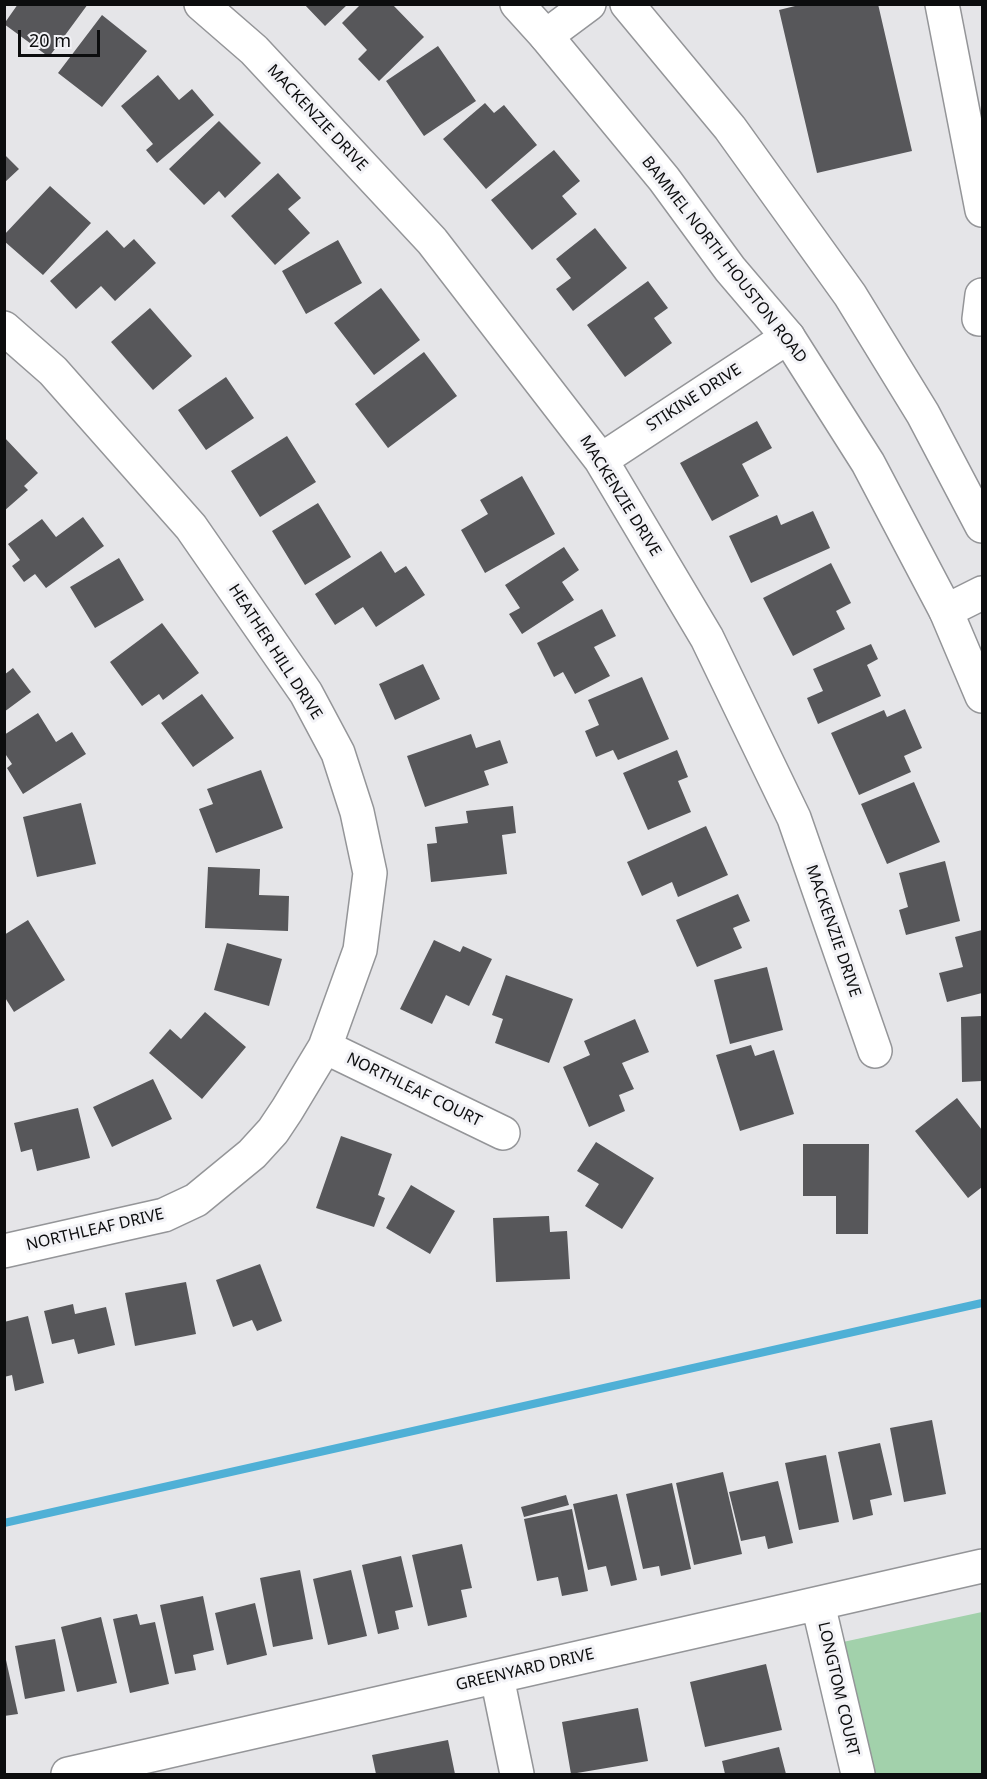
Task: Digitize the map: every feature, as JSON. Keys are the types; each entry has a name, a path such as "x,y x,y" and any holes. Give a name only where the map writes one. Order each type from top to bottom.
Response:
{"street":[{"name":"MACKENZIE DRIVE","path":"201,4 254,50 432,241 601,460 707,638 794,818 875,1051"},
{"name":"BAMMEL NORTH HOUSTON ROAD","path":"517,4 664,179 730,269 788,337 868,463 946,611 982,696"},
{"path":"546,36 589,4"},
{"path":"627,4 730,128 850,295 923,414 982,526"},
{"path":"942,4 982,210"},
{"name":"HEATHER HILL DRIVE","path":"4,328 53,371 191,528 306,693 338,753 357,812 370,873 360,950 325,1047"},
{"name":"STIKINE DRIVE","path":"601,460 788,337"},
{"path":"946,611 982,593"},
{"name":"NORTHLEAF COURT","path":"325,1047 503,1133"},
{"name":"NORTHLEAF DRIVE","path":"4,1251 164,1215 196,1200 252,1155 273,1131 325,1047"},
{"name":"GREENYARD DRIVE","path":"68,1774 176,1762 497,1677 982,1566"},
{"name":"LONGTOM COURT","path":"818,1604 858,1774"},
{"path":"497,1677 517,1774"}],"green space":[{"path":"982,1612 982,1774 872,1774 843,1642"}],"building":[{"path":"18,4 88,4 49,57 4,24"},
{"path":"304,4 348,4 325,26"},
{"path":"361,4 392,4 424,37 379,81 358,59 367,50 342,23"},
{"path":"803,4 878,4 912,151 817,173 779,10"},
{"path":"102,15 147,51 102,107 58,73"},
{"path":"438,46 476,101 424,136 386,81"},
{"path":"158,75 179,100 192,89 214,115 157,163 146,150 153,144 121,106"},
{"path":"485,103 494,113 504,105 537,145 486,189 443,139"},
{"path":"219,121 261,163 225,198 219,191 204,205 169,169"},
{"path":"554,150 580,181 562,196 577,214 532,250 491,200"},
{"path":"4,154 19,169 4,183"},
{"path":"278,173 301,198 288,209 310,233 275,265 231,216"},
{"path":"50,186 91,223 43,275 4,241 4,235"},
{"path":"595,228 627,268 573,311 556,289 571,278 556,259"},
{"path":"107,230 124,248 134,239 156,263 115,301 101,286 76,309 50,281"},
{"path":"338,240 362,283 306,314 282,271"},
{"path":"648,281 668,308 654,318 672,343 625,377 587,325"},
{"path":"381,288 420,340 374,375 334,323"},
{"path":"150,308 192,356 153,390 111,342"},
{"path":"424,352 457,396 388,448 355,404"},
{"path":"226,377 254,418 206,450 178,410"},
{"path":"757,421 772,448 742,464 759,496 712,521 680,463"},
{"path":"287,436 316,482 260,517 231,471"},
{"path":"4,437 38,473 24,486 28,490 4,511"},
{"path":"522,476 555,534 485,573 461,530 488,514 480,500"},
{"path":"318,503 351,557 305,585 272,531"},
{"path":"813,511 830,548 751,583 729,536 777,515 781,525"},
{"path":"83,517 104,546 46,588 35,574 24,582 12,566 20,560 8,544 42,519 56,537"},
{"path":"564,547 579,570 562,582 574,600 522,634 509,614 520,608 505,585"},
{"path":"381,551 395,573 406,566 425,595 376,627 363,607 335,625 315,594"},
{"path":"119,558 144,600 95,628 70,587"},
{"path":"831,563 851,603 836,611 845,629 793,656 763,598"},
{"path":"602,609 616,636 594,647 610,676 575,694 563,672 554,677 537,643"},
{"path":"162,623 199,673 163,700 159,694 142,706 110,662"},
{"path":"871,644 878,659 867,665 881,696 818,724 807,698 823,691 813,669"},
{"path":"423,664 440,699 395,720 379,684"},
{"path":"13,668 31,692 4,712 4,675"},
{"path":"642,677 669,739 618,760 613,750 596,757 585,731 599,725 588,700"},
{"path":"202,694 234,738 193,767 161,723"},
{"path":"905,709 922,748 904,756 911,772 859,795 831,733 884,710 887,717"},
{"path":"38,713 56,742 72,732 86,754 23,794 7,768 12,764 4,752 4,735"},
{"path":"471,734 476,748 500,740 508,763 484,771 489,785 425,807 407,756"},
{"path":"677,750 688,777 678,781 691,812 648,830 623,773"},
{"path":"261,770 283,828 216,853 199,809 213,804 207,789"},
{"path":"914,782 940,842 887,864 861,804"},
{"path":"81,803 96,864 37,877 23,817"},
{"path":"513,806 516,833 502,835 507,874 431,882 427,844 437,843 435,827 468,823 466,811"},
{"path":"706,826 728,875 678,897 672,882 642,896 627,862"},
{"path":"945,861 960,921 906,935 899,910 908,907 899,873"},
{"path":"208,867 260,869 259,895 289,896 288,931 205,928"},
{"path":"738,894 750,921 733,928 742,948 697,967 676,920"},
{"path":"28,920 65,980 14,1012 4,996 4,935"},
{"path":"982,930 982,993 947,1002 939,973 963,967 955,937"},
{"path":"434,940 460,952 463,946 492,959 469,1006 446,995 432,1024 400,1009"},
{"path":"227,943 282,959 269,1006 214,990"},
{"path":"767,967 783,1030 730,1044 714,980"},
{"path":"506,975 573,999 549,1063 495,1043 503,1019 492,1015"},
{"path":"205,1012 246,1047 202,1099 149,1053 170,1029 181,1039"},
{"path":"982,1016 982,1081 962,1082 961,1017"},
{"path":"635,1019 649,1052 622,1063 634,1089 619,1095 625,1111 589,1127 563,1067 590,1055 584,1041"},
{"path":"751,1045 755,1056 774,1050 794,1114 740,1131 716,1055"},
{"path":"153,1079 172,1119 112,1147 93,1107"},
{"path":"957,1098 982,1130 982,1187 968,1198 915,1131"},
{"path":"78,1108 90,1158 37,1171 32,1149 21,1152 14,1123"},
{"path":"341,1136 392,1154 378,1195 385,1198 374,1227 316,1208"},
{"path":"596,1142 654,1178 622,1229 585,1206 599,1184 577,1171"},
{"path":"803,1144 869,1144 868,1234 836,1234 836,1196 803,1196"},
{"path":"411,1185 455,1211 430,1254 386,1228"},
{"path":"549,1216 550,1232 567,1231 570,1279 496,1282 493,1218"},
{"path":"260,1264 282,1321 257,1331 252,1320 233,1327 216,1280"},
{"path":"186,1282 196,1334 135,1346 125,1293"},
{"path":"73,1304 75,1314 106,1307 115,1345 78,1354 74,1339 52,1344 44,1311"},
{"path":"28,1316 44,1383 15,1391 12,1375 4,1377 4,1322"},
{"path":"932,1420 946,1494 904,1502 890,1428"},
{"path":"880,1443 892,1495 870,1500 873,1515 853,1520 838,1452"},
{"path":"826,1455 839,1522 799,1530 785,1463"},
{"path":"723,1472 742,1554 694,1565 676,1483"},
{"path":"778,1481 793,1543 768,1549 765,1536 741,1541 729,1492"},
{"path":"672,1483 691,1569 661,1576 659,1566 643,1569 626,1494"},
{"path":"617,1494 637,1580 611,1586 606,1566 588,1570 573,1504"},
{"path":"566,1495 569,1505 524,1517 521,1507"},
{"path":"572,1509 588,1591 562,1596 558,1577 537,1581 524,1519"},
{"path":"462,1544 472,1588 461,1590 467,1617 428,1626 412,1555"},
{"path":"401,1556 413,1607 395,1611 399,1629 378,1634 362,1565"},
{"path":"300,1570 313,1639 273,1647 260,1578"},
{"path":"351,1570 367,1636 328,1645 313,1579"},
{"path":"203,1596 214,1650 193,1655 196,1670 175,1674 160,1605"},
{"path":"255,1603 267,1655 227,1665 215,1613"},
{"path":"137,1614 140,1625 155,1622 169,1684 130,1693 113,1619"},
{"path":"101,1617 117,1683 77,1692 61,1627"},
{"path":"55,1639 65,1691 25,1699 15,1646"},
{"path":"4,1651 18,1714 4,1716"},
{"path":"766,1664 782,1730 705,1747 690,1682"},
{"path":"638,1708 648,1761 571,1774 562,1722"},
{"path":"448,1740 455,1774 376,1774 372,1755"},
{"path":"779,1747 786,1774 725,1774 722,1761"}],"waterway":[{"path":"4,1523 982,1303"}]}
